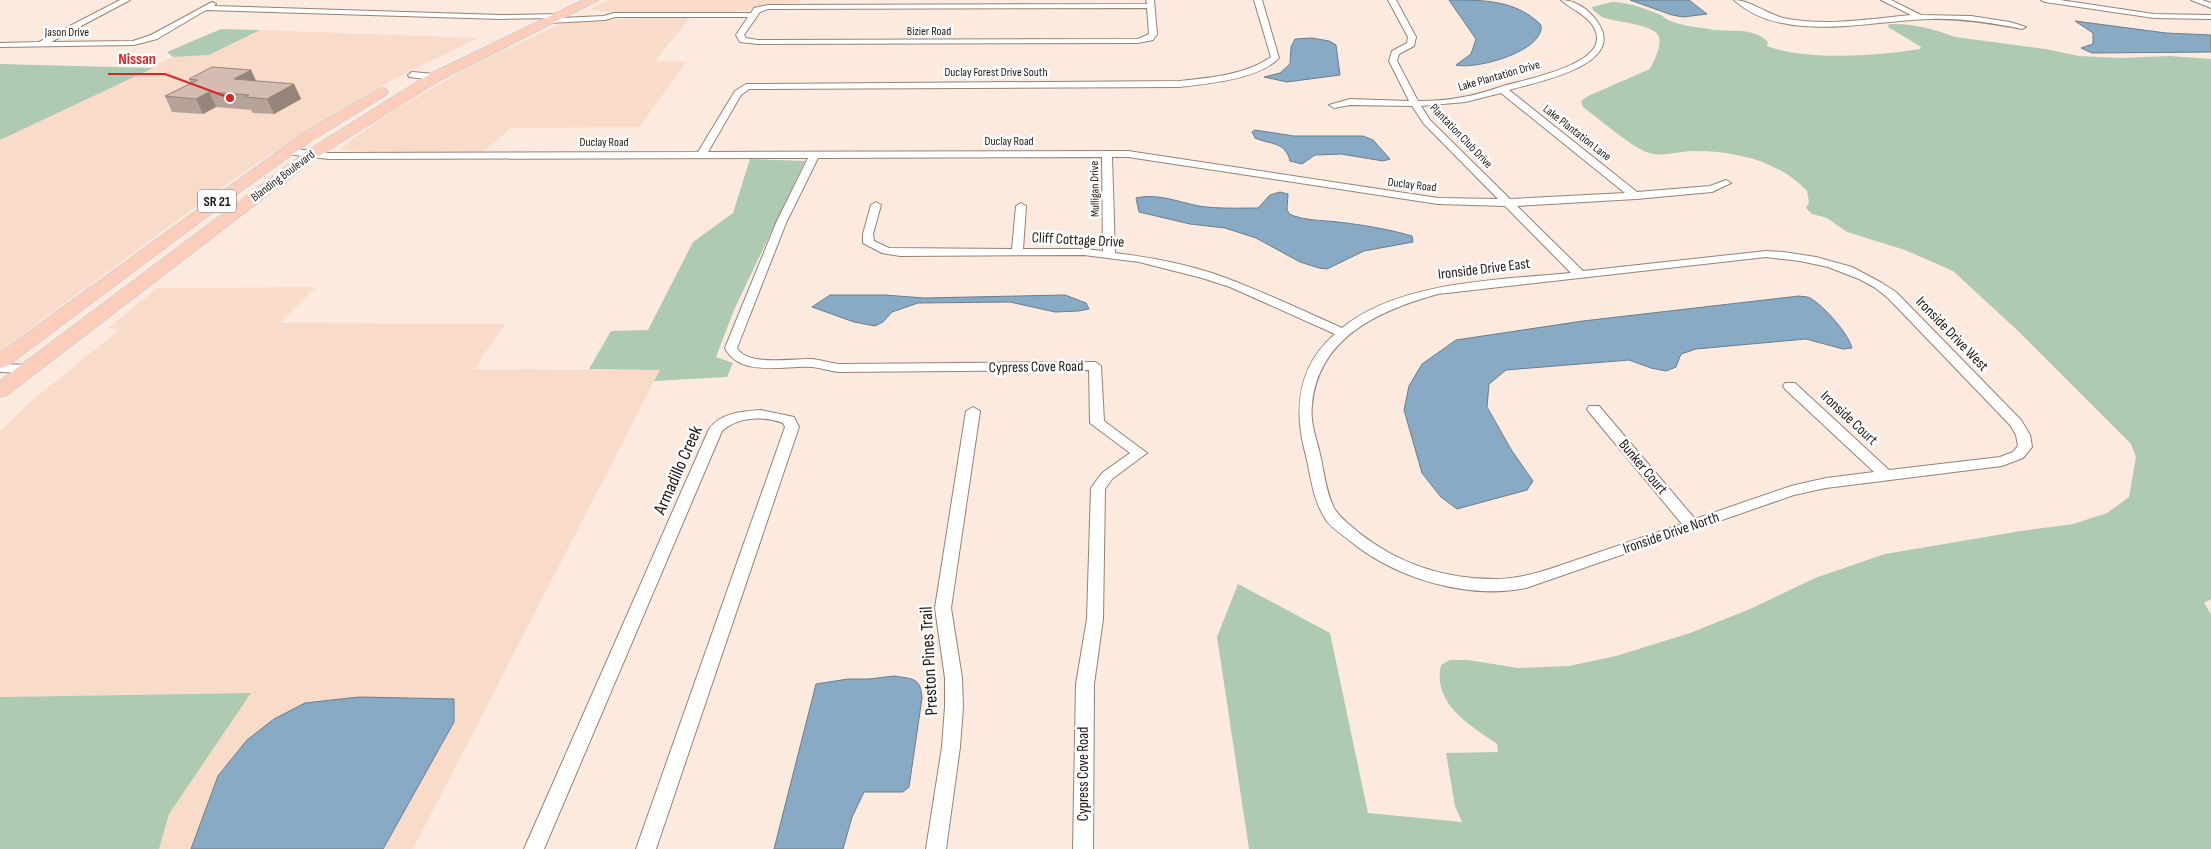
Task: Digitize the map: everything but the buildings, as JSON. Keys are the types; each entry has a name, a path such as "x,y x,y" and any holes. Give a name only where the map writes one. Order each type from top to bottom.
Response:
{"main road":[{"name":"Blanding Boulevard","path":"0,362 287,151 412,75 479,41 568,0"},
{"name":"Blanding Boulevard","path":"0,391 312,154 435,78 587,2"}],"street":[{"path":"39,45 126,0"},
{"name":"Jason Drive","path":"0,45 134,43 154,37 219,0"},
{"name":"Duclay Forest Drive South","path":"701,155 738,93 746,87 773,85 1179,84 1208,81 1245,72 1266,65 1275,58 1258,0"},
{"name":"Plantation Club Drive","path":"1392,0 1412,37 1411,44 1395,53 1393,61 1414,102 1427,122 1579,274"},
{"name":"Lake Plantation Drive","path":"1334,105 1350,102 1457,101 1570,68 1583,62 1598,48 1600,41 1598,26 1587,14 1565,0"},
{"path":"1738,0 1770,18 1805,25 1921,17 1976,19 2022,27"},
{"path":"1885,0 1921,17"},
{"path":"2045,0 2154,16 2211,17"},
{"path":"2195,0 2211,6"},
{"path":"587,2 587,10 614,15"},
{"path":"205,8 553,18 614,15 753,15 759,9 774,7 1150,3"},
{"name":"Bizier Road","path":"753,15 740,35 743,40 777,42 1120,42 1144,40 1153,34 1150,3"},
{"path":"412,75 435,78"},
{"name":"Lake Plantation Lane","path":"1502,89 1636,196"},
{"name":"Duclay Road","path":"287,151 329,156 1107,154 1149,156 1409,198 1482,204 1636,196 1712,189 1726,183"},
{"name":"Cypress Cove Road","path":"815,154 781,223 731,348 732,354 736,358 754,363 813,363 839,368 1095,366 1097,423 1140,453 1107,476 1098,488 1095,620 1085,684 1083,845"},
{"name":"Mulligan Drive","path":"1107,154 1109,254"},
{"name":"Cliff Cottage Drive","path":"876,204 868,234 869,243 886,252 1109,254 1206,275 1234,285 1342,334"},
{"path":"1017,252 1021,206"},
{"name":"Ironside Drive East","path":"1331,516 1321,492 1307,430 1305,405 1310,378 1323,353 1342,334 1374,312 1413,296 1467,286 1766,254 1789,255 1835,265"},
{"name":"Ironside Drive West","path":"1835,265 1858,273 1878,284 1892,295 2016,423 2023,434 2025,447"},
{"path":"0,368 30,368"},
{"name":"Ironside Court","path":"1790,386 1885,475"},
{"name":"Bunker Court","path":"1594,409 1692,526"},
{"name":"Preston Pines Trail","path":"936,849 954,711 954,685 943,626 943,608 973,411"},
{"name":"Armadillo Creek","path":"534,849 716,429 722,422 730,418 741,416 779,416 789,420 792,427 646,849"},
{"name":"Ironside Drive North","path":"1331,516 1361,544 1398,566 1440,579 1477,584 1516,584 1544,577 1791,492 1826,483 2002,461 2018,455 2025,447"}],"shaded area":[{"path":"609,0 800,0 798,3 784,3 782,5 731,12 642,13 591,9"},
{"path":"690,18 655,61 687,62 639,127 511,128 482,153 372,152 341,149 390,113 473,65 566,21"},
{"path":"260,30 478,38 390,81 290,141 224,186 0,351 0,140 173,57 209,55"},
{"path":"316,287 280,323 505,324 474,369 660,370 413,849 159,849 169,814 250,693 0,697 0,431 29,403 120,329 108,328 157,288"}],"green space":[{"path":"1612,2 1637,6 1661,15 1670,21 1685,25 1748,32 1762,37 1768,42 1767,46 1802,54 1843,56 1884,54 1920,49 1921,47 1888,27 1889,24 1906,24 1939,31 1955,37 2045,49 2079,56 2122,58 2170,56 2211,59 2211,599 2204,603 2211,614 2211,849 1249,849 1217,637 1238,584 1330,633 1368,813 1462,822 1455,806 1446,753 1498,752 1497,744 1455,712 1442,691 1440,679 1441,665 1450,660 1468,660 1518,668 1569,666 1616,656 1690,633 1750,609 1815,578 1885,554 2073,524 2107,513 2129,497 2136,457 2131,444 2017,330 1953,271 1905,250 1847,232 1827,218 1812,214 1806,208 1809,202 1807,191 1795,180 1768,164 1722,152 1649,153 1626,140 1583,107 1581,101 1588,96 1650,69 1659,48 1658,35 1654,31 1602,17 1592,7"},
{"path":"221,29 260,30 209,55 173,57 167,52"},
{"path":"0,64 153,68 0,140"},
{"path":"750,159 805,161 734,310 716,357 733,363 727,377 654,381 660,370 589,369 611,331 648,330 693,242 733,213"},
{"path":"251,693 169,814 159,849 0,849 0,697"}],"water":[{"path":"1449,0 1487,1 1510,6 1531,17 1541,25 1539,34 1532,43 1508,57 1478,65 1456,65 1471,54 1476,39"},
{"path":"1630,0 1689,0 1707,14 1683,17 1672,15"},
{"path":"2075,21 2166,33 2211,35 2211,52 2092,53 2081,48 2093,44 2093,33"},
{"path":"1312,38 1329,41 1336,45 1340,75 1287,82 1264,77 1280,73 1290,64 1291,47 1295,39"},
{"path":"1255,130 1294,136 1363,136 1373,140 1390,159 1383,161 1341,154 1315,155 1302,164 1290,161 1285,150 1281,147 1255,138 1252,132"},
{"path":"1280,192 1288,194 1287,209 1289,214 1307,219 1357,224 1394,231 1412,236 1413,242 1364,251 1327,269 1319,268 1300,262 1256,238 1225,228 1190,224 1139,212 1136,198 1160,197 1213,208 1258,208 1270,195"},
{"path":"830,295 885,295 924,298 1065,295 1086,303 1089,309 1055,312 1010,302 918,303 892,312 883,322 875,326 854,322 812,307"},
{"path":"1799,296 1810,298 1828,313 1846,335 1852,348 1843,349 1806,339 1696,349 1681,354 1676,367 1666,371 1629,360 1506,370 1489,384 1487,407 1512,451 1533,481 1527,490 1457,509 1441,497 1422,473 1404,410 1409,386 1422,364 1456,340 1583,321"},
{"path":"894,676 914,680 920,686 922,698 909,787 903,792 864,792 852,817 843,849 774,849 816,684 848,679"},
{"path":"359,697 454,699 454,722 383,849 191,849 218,776 247,740 274,719 305,703"}],"place":[{"name":"Nissan","path":"230,98"}]}
